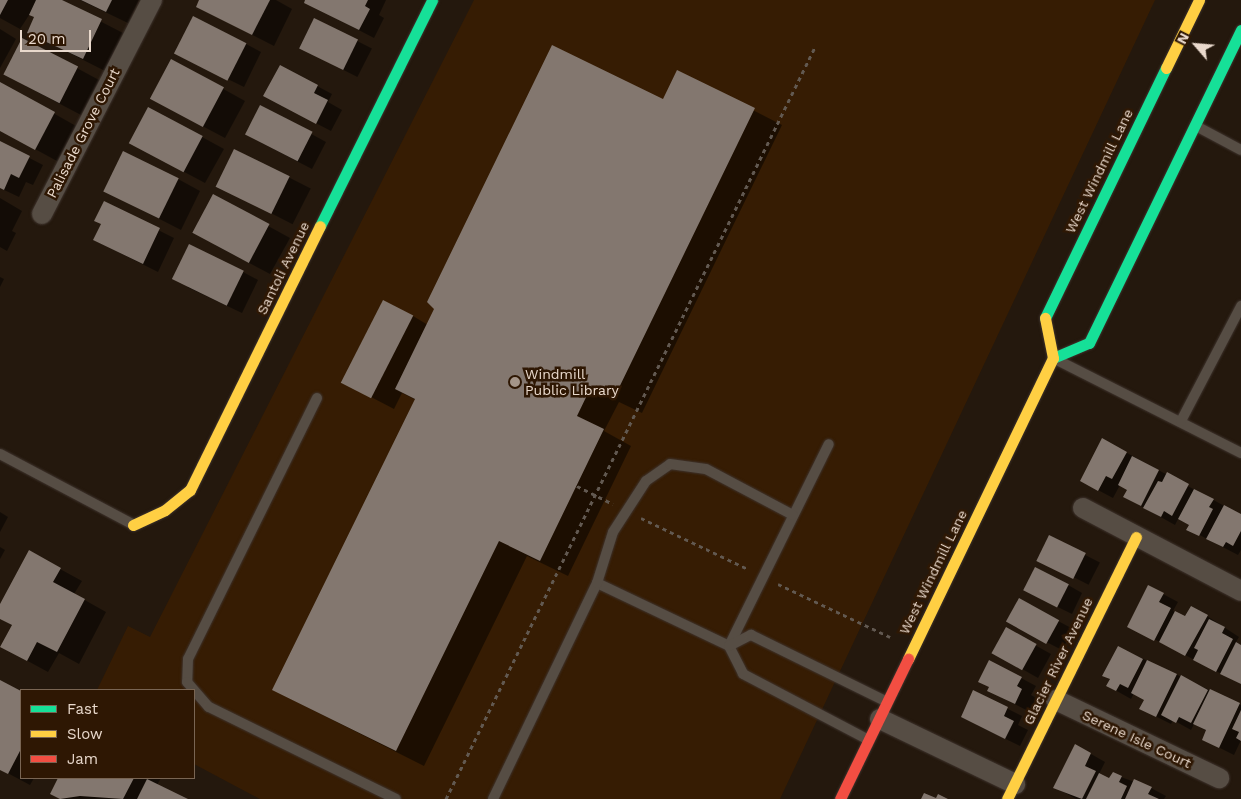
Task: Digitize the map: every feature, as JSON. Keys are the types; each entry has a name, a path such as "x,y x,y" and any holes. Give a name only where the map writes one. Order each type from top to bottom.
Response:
{"main road":[{"name":"Santoli Avenue","path":"133,525 165,510 190,490 432,0"},
{"name":"West Windmill Lane","path":"840,799 870,741 1053,358 1043,321 1199,0"},
{"path":"1053,358 1089,343 1195,126 1238,46 1241,30"},
{"name":"Glacier River Avenue","path":"1011,791 1136,537"}],"street":[{"name":"Palisade Grove Court","path":"42,214 152,0"},
{"path":"1083,508 1241,591"},
{"name":"Serene Isle Court","path":"1056,700 1218,778"},
{"path":"884,711 1011,791"}],"lane":[{"path":"1195,126 1241,150"},
{"path":"1181,421 1241,306"},
{"path":"1053,358 1181,421 1241,453"},
{"path":"193,689 187,682 188,659 317,398"},
{"path":"729,646 829,444"},
{"path":"0,454 133,525"},
{"path":"493,799 597,583 613,532 625,510 646,480 670,464 706,469 793,515"},
{"path":"597,583 729,646 742,674 870,741"},
{"path":"729,646 751,635 884,711"},
{"path":"195,691 209,707 396,799"}],"path":[{"path":"446,799 815,47"},
{"path":"577,486 913,648"}],"shaded area":[{"path":"474,0 1155,0 780,799 260,799 195,765 195,689 97,689 128,626 150,637"}],"building":[{"path":"0,0 8,0 0,15"},
{"path":"36,0 62,0 102,19 83,59 27,33 34,17 29,15"},
{"path":"81,0 112,0 106,12"},
{"path":"199,0 270,0 252,35 196,7"},
{"path":"305,0 368,0 365,6 370,9 359,30 304,3"},
{"path":"193,16 246,43 227,81 174,53"},
{"path":"314,18 358,39 343,70 299,49"},
{"path":"22,38 78,67 60,103 3,75"},
{"path":"552,45 663,99 677,70 755,108 614,398 591,387 577,416 604,429 540,561 499,541 396,751 272,690 415,399 395,389 434,309 427,302"},
{"path":"171,59 224,87 203,127 150,99"},
{"path":"280,65 318,85 314,93 328,100 316,124 263,96"},
{"path":"0,82 55,112 35,150 0,131"},
{"path":"260,105 313,132 298,161 245,134"},
{"path":"148,107 203,136 183,172 129,143"},
{"path":"0,141 30,156 19,178 11,174 4,190 0,188"},
{"path":"234,149 290,176 271,214 216,187"},
{"path":"123,151 179,178 159,219 103,191"},
{"path":"213,194 270,224 249,263 192,233"},
{"path":"104,201 160,228 143,264 93,240 101,224 94,221"},
{"path":"189,244 244,271 227,306 172,279"},
{"path":"383,300 413,315 371,398 341,383"},
{"path":"1102,438 1127,452 1112,479 1106,476 1098,491 1080,481"},
{"path":"1132,456 1159,470 1141,506 1123,497 1127,490 1118,485"},
{"path":"1167,472 1189,484 1172,516 1164,511 1161,517 1143,508 1158,481 1162,482"},
{"path":"1194,489 1214,499 1209,507 1213,509 1199,536 1186,530 1189,525 1178,519"},
{"path":"1224,505 1241,514 1241,531 1233,546 1226,542 1223,547 1206,539"},
{"path":"1049,535 1086,553 1073,579 1036,561"},
{"path":"29,550 61,568 53,582 85,599 57,652 37,642 27,661 0,647 12,625 0,619 0,604"},
{"path":"1035,567 1069,584 1057,607 1023,590"},
{"path":"1148,585 1164,593 1159,602 1171,608 1154,641 1127,627"},
{"path":"1019,598 1059,620 1046,644 1006,622"},
{"path":"1191,606 1208,615 1185,656 1159,642 1175,611 1185,616"},
{"path":"1209,619 1225,627 1222,633 1233,639 1216,672 1193,660 1198,650 1194,648"},
{"path":"1006,627 1037,644 1022,670 991,653"},
{"path":"1236,642 1241,645 1241,684 1220,674"},
{"path":"1118,646 1143,659 1128,688 1120,684 1116,691 1106,686 1110,679 1102,676"},
{"path":"989,660 1022,677 1017,686 1022,689 1015,704 987,691 989,687 978,682"},
{"path":"1147,660 1177,674 1156,717 1139,709 1144,700 1131,693"},
{"path":"1181,675 1208,690 1191,723 1179,717 1176,723 1161,715"},
{"path":"0,680 20,690 20,751 8,774 0,770"},
{"path":"1210,689 1240,703 1219,748 1202,740 1206,730 1193,724"},
{"path":"973,690 1008,707 1004,716 1014,721 1005,739 961,717"},
{"path":"1241,710 1241,741 1236,738 1239,732 1232,729"},
{"path":"1075,744 1091,753 1085,766 1096,771 1082,799 1053,788"},
{"path":"1113,772 1122,776 1119,782 1127,786 1121,799 1086,799 1099,773 1109,778"},
{"path":"58,779 133,779 123,799 80,796 60,799 50,794"},
{"path":"147,779 188,799 137,799"},
{"path":"1134,779 1152,787 1148,794 1159,799 1125,799"},
{"path":"924,793 936,798 938,794 948,799 921,799"}],"traffic: fast":[{"path":"320,226 432,0"},
{"path":"1053,358 1089,343 1241,30"},
{"path":"1045,318 1166,68"}],"traffic: slow":[{"path":"1166,68 1199,0"},
{"path":"133,525 165,510 190,490 320,226"},
{"path":"908,659 1053,358 1045,318"},
{"path":"1007,799 1136,537"}],"traffic: jam":[{"path":"840,799 908,659"}],"place":[{"name":"Windmill Public Library","path":"515,382"}]}
